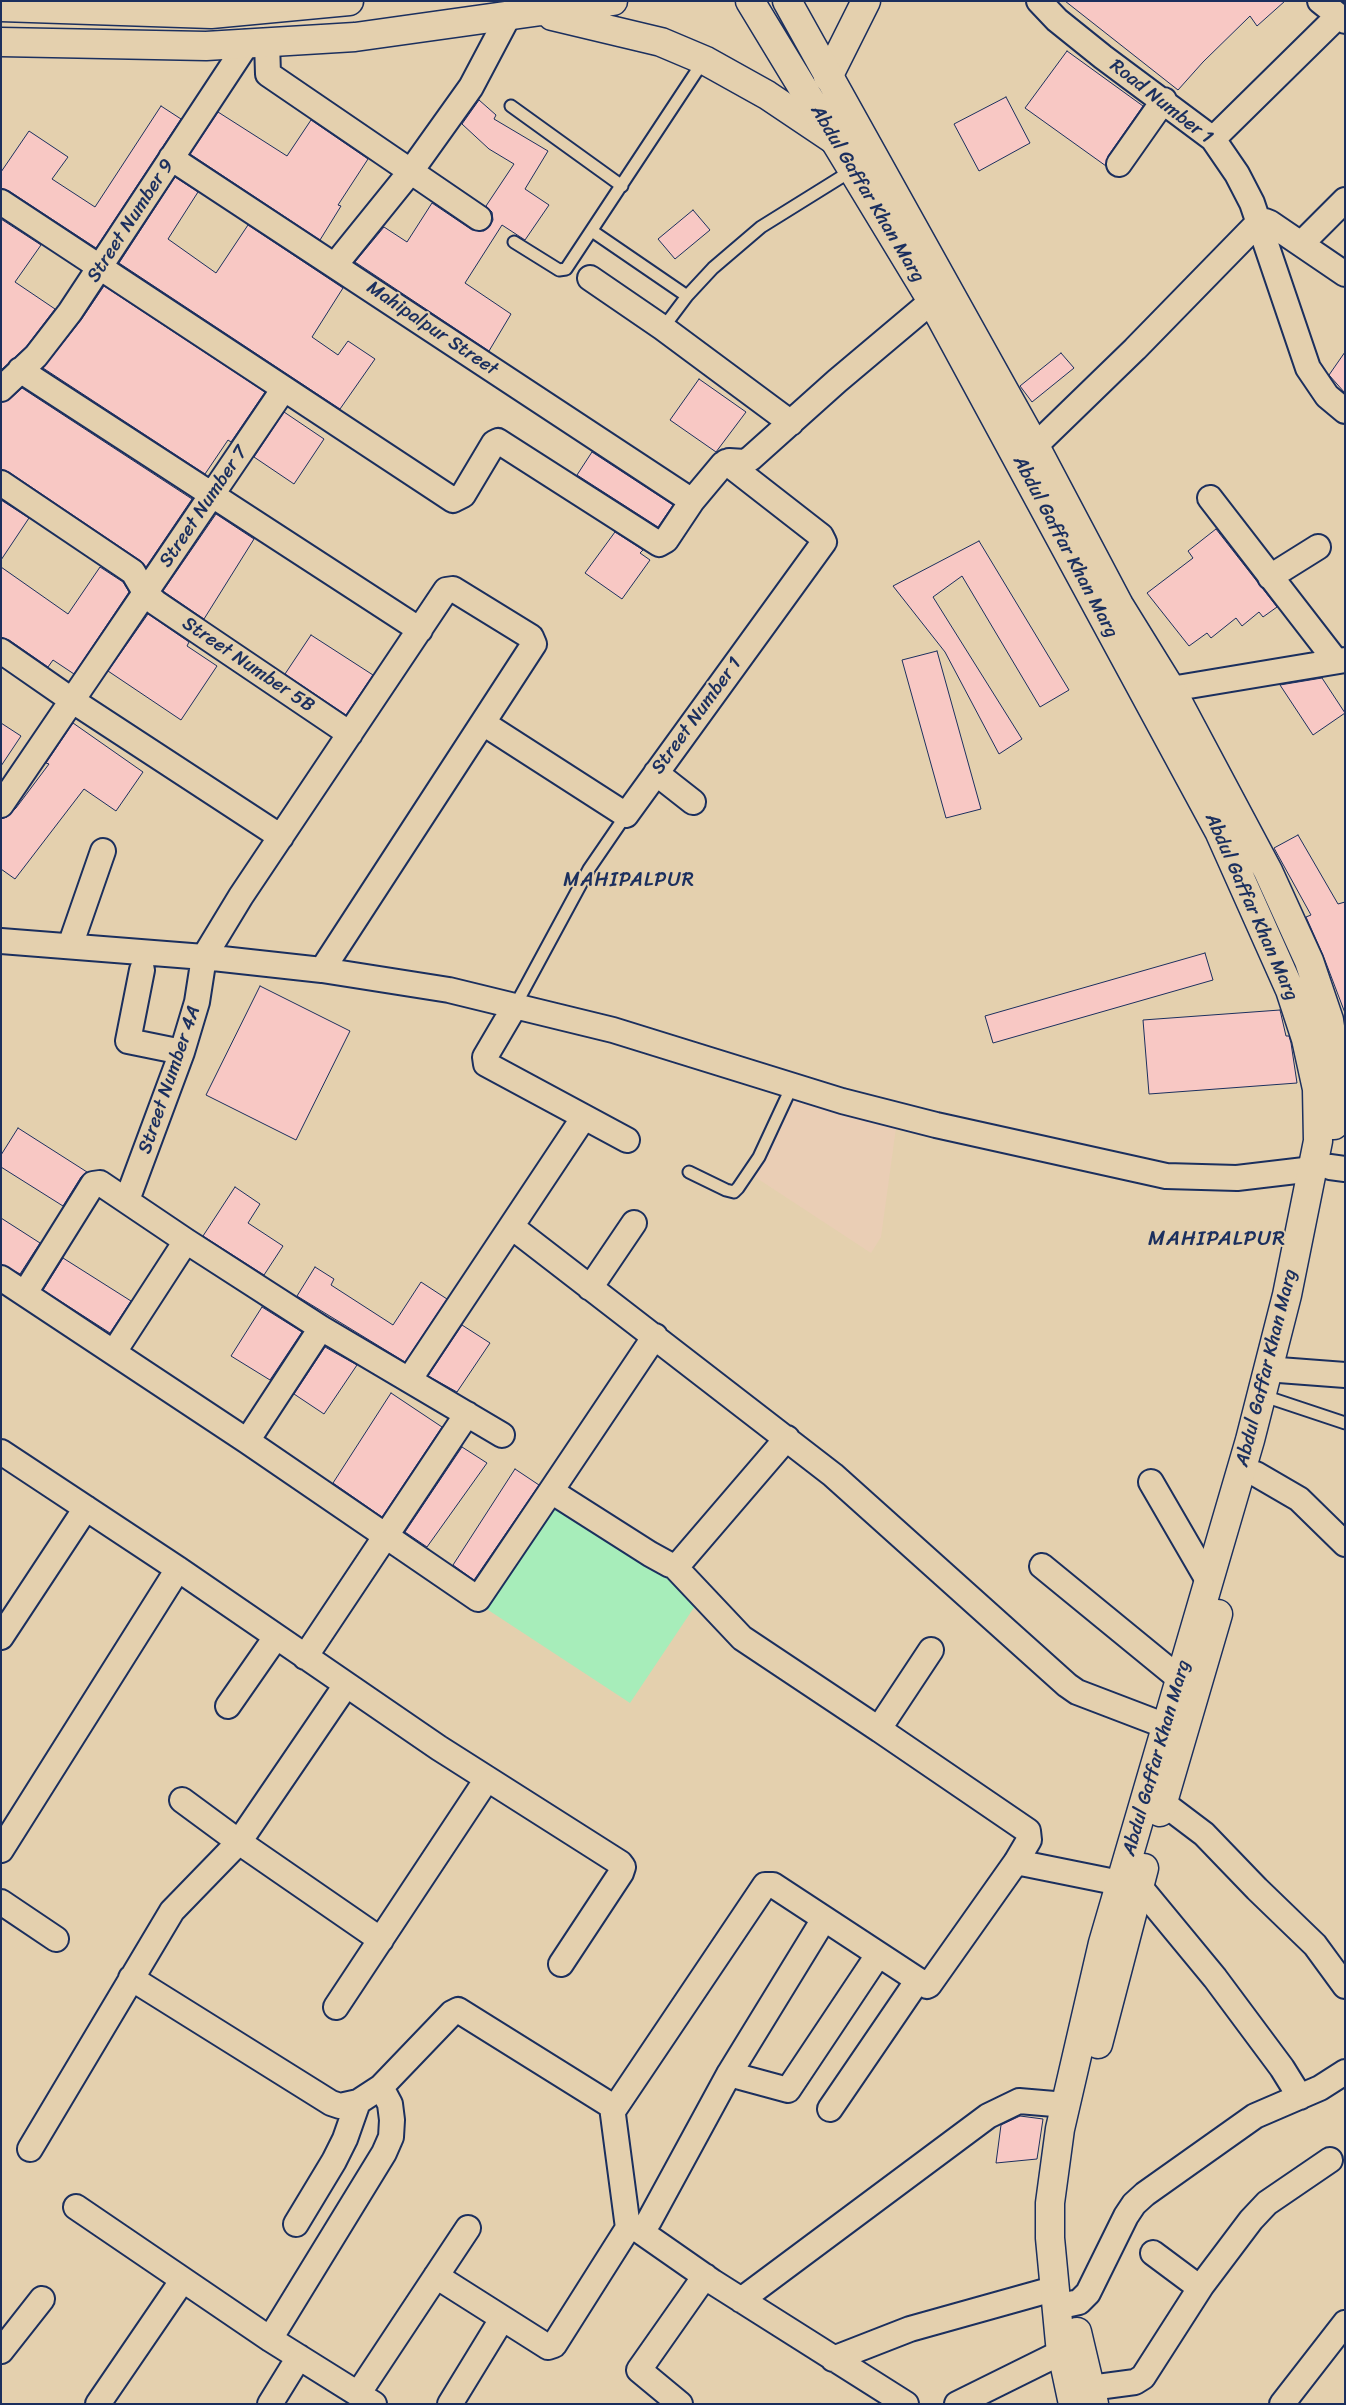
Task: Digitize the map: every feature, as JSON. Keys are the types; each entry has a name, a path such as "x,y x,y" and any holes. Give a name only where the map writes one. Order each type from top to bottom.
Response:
{"main road":[{"path":"1,7 212,14 349,1"},
{"path":"1,42 206,46 355,37 512,17 613,1"},
{"name":"Abdul Gaffar Khan Marg","path":"750,1 932,301 1219,831 1272,945 1290,990 1306,1040 1316,1082 1319,1110 1318,1141 1329,1168 1284,1304 1250,1440 1166,1726 1067,2176 1062,2296 1062,2352 1086,2399"},
{"name":"Abdul Gaffar Khan Marg","path":"787,1 1034,446 1120,606 1171,689 1268,871 1320,992 1331,1029 1337,1074 1329,1168 1279,1370 1256,1474 1206,1659 1163,1802 1130,1885 1103,1944 1060,2128 1050,2204 1062,2296 1086,2399"},
{"path":"828,77 866,1"},
{"path":"512,17 545,15 617,30 661,42 704,60 767,95 834,140"}],"street":[{"name":"Road Number 1","path":"1039,1 1057,20 1103,57 1164,100 1213,139 1237,174 1260,227 1308,368 1327,396 1345,411"},
{"path":"1213,139 1334,13"},
{"path":"336,265 411,171 471,87 512,17"},
{"path":"257,42 268,74 479,218"},
{"name":"Street Number 9","path":"1,389 52,338 171,158 257,42"},
{"path":"1119,164 1164,100"},
{"name":"Mahipalpur Street","path":"171,158 692,501"},
{"path":"1301,244 1345,200"},
{"path":"1,202 99,269 453,500 464,495 494,444 498,441 659,544 666,540 692,501 726,462 745,462 892,333 932,301"},
{"path":"1034,446 1260,227 1265,220 1345,274"},
{"path":"590,278 663,328 791,422"},
{"path":"20,370 420,630"},
{"name":"Street Number 7","path":"3,800 73,701 283,390"},
{"name":"Street Number 1","path":"626,815 824,542 821,536 726,462"},
{"path":"1,483 133,572 146,594"},
{"path":"1210,498 1270,577 1340,661"},
{"path":"1270,577 1318,548"},
{"path":"204,957 241,896 449,588 533,639 533,647 322,970"},
{"name":"Street Number 5B","path":"146,594 350,734"},
{"path":"1,652 281,837"},
{"path":"1171,689 1340,661"},
{"path":"483,723 626,815"},
{"path":"656,773 693,802"},
{"path":"70,946 103,850"},
{"path":"1,941 204,957 322,970 449,990 622,1033 792,1086 936,1125 1166,1176 1236,1178 1329,1168"},
{"name":"Street Number 4A","path":"127,1200 182,1052 197,1002 204,957"},
{"path":"142,970 128,1041 182,1052"},
{"path":"514,1006 484,1062 627,1140"},
{"path":"409,1380 512,1228 584,1117"},
{"path":"25,1293 95,1183 100,1183 321,1328 502,1435"},
{"path":"590,1288 634,1223"},
{"path":"512,1228 655,1336 833,1475 1067,1685 1077,1692 1166,1726"},
{"path":"114,1352 186,1241"},
{"path":"1,1278 247,1441 478,1599 655,1336"},
{"path":"247,1441 321,1328"},
{"path":"1279,1370 1345,1375"},
{"path":"305,1657 467,1414"},
{"path":"675,1567 787,1438"},
{"path":"1,1452 178,1569 346,1685 487,1779 616,1860 623,1867 621,1873 560,1964"},
{"path":"1256,1474 1299,1499 1345,1544"},
{"path":"1151,1482 1209,1582"},
{"path":"551,1491 650,1554 675,1567 742,1638 1028,1832 1029,1840 1016,1862 931,1983 927,1986 773,1885 766,1885 617,2105 612,2107"},
{"path":"1,1637 86,1508"},
{"path":"1042,1566 1180,1679"},
{"path":"1,1850 178,1569"},
{"path":"228,1706 276,1637"},
{"path":"880,1730 882,1724 931,1650"},
{"path":"30,2149 172,1911 239,1842 346,1685"},
{"path":"336,2007 487,1779"},
{"path":"182,1800 239,1842 381,1940"},
{"path":"1163,1802 1204,1834 1315,1945 1345,1986"},
{"path":"1016,1862 1130,1885 1215,1978 1282,2068 1300,2097"},
{"path":"1,1902 56,1939"},
{"path":"436,2276 551,2348 638,2224 824,1919"},
{"path":"729,2074 788,2090 878,1955"},
{"path":"132,1978 331,2103 346,2105 358,2102 381,2087 452,2012 458,2010 612,2107 638,2230 741,2300 906,2404"},
{"path":"830,2109 918,1980"},
{"path":"834,2359 910,2329 1062,2296 1079,2302 1088,2293 1126,2216 1140,2199 1175,2171 1242,2124 1265,2111 1300,2097 1345,2072"},
{"path":"270,2339 384,2153 391,2138 392,2120 390,2104 381,2087"},
{"path":"741,2300 988,2116 1019,2101 1066,2105"},
{"path":"296,2224 334,2160 358,2102"},
{"path":"1086,2399 1135,2382 1143,2377 1200,2288 1258,2212 1280,2194 1330,2160"},
{"path":"76,2207 182,2281 366,2399 436,2276 468,2228"},
{"path":"1153,2253 1200,2288"},
{"path":"680,2404 639,2370 705,2276"},
{"path":"98,2404 182,2281"},
{"path":"1,2351 42,2299"},
{"path":"450,2404 502,2319"},
{"path":"1286,2402 1345,2323"},
{"path":"957,2404 1062,2352"},
{"path":"270,2404 299,2357"}],"lane":[{"path":"514,242 563,271 592,231 704,60"},
{"path":"511,106 622,186"},
{"path":"663,328 687,296 713,268 761,227 851,170"},
{"path":"592,231 687,296"},
{"name":"Street Number 1","path":"514,1006 589,869 626,815"},
{"path":"690,1172 734,1192 759,1157 792,1086"},
{"path":"1273,1399 1345,1423"}],"shaded area":[{"path":"794,1090 867,1121 896,1128 881,1237 871,1253 752,1175"}],"green space":[{"path":"551,1491 703,1594 630,1703 479,1604"}],"building":[{"path":"1065,1 1285,1 1257,26 1250,16 1203,62 1178,90"},
{"path":"1067,51 1143,106 1108,156 1106,166 1025,108"},
{"path":"1006,97 1030,143 979,171 954,124"},
{"path":"479,100 496,115 494,119 548,151 525,189 549,205 525,240 502,225 465,283 511,314 489,351 355,262 384,227 407,242 432,203 472,230 484,231 490,226 493,220 492,212 486,206 514,164 489,149 462,124"},
{"path":"161,106 181,119 96,248 9,191 1,188 1,172 29,131 68,157 52,179 95,207"},
{"path":"218,112 287,156 311,120 368,159 338,205 341,206 320,240 190,154"},
{"path":"175,177 198,192 168,239 216,273 248,225 343,288 312,337 338,355 348,341 375,359 340,409 119,263"},
{"path":"693,210 710,230 675,259 658,239"},
{"path":"1,219 41,245 15,282 55,309 26,347 1,370"},
{"path":"104,286 265,392 231,442 228,440 205,474 43,368 81,320"},
{"path":"1345,352 1345,393 1329,375"},
{"path":"1061,353 1074,368 1032,402 1020,386"},
{"path":"699,379 746,412 716,452 670,420"},
{"path":"22,388 192,499 146,567 141,561 9,472 1,469 1,402 10,399"},
{"path":"284,412 324,439 294,484 254,457"},
{"path":"592,452 673,505 658,527 577,475"},
{"path":"1,500 29,518 1,560"},
{"path":"216,514 254,539 204,619 163,591"},
{"path":"1216,529 1277,607 1263,617 1259,612 1242,626 1236,618 1211,638 1207,633 1189,646 1147,593 1193,558 1188,551"},
{"path":"615,532 643,550 640,553 650,560 622,599 585,573"},
{"path":"979,541 1069,690 1040,707 962,576 933,597 1022,739 999,754 945,652 893,586"},
{"path":"1,567 68,614 100,567 123,582 129,592 74,674 53,660 48,667 9,640 1,637"},
{"path":"148,614 189,642 187,646 217,666 181,720 108,671"},
{"path":"311,635 373,675 346,715 285,674"},
{"path":"937,651 981,809 946,818 902,660"},
{"path":"1322,678 1345,713 1313,735 1280,685"},
{"path":"1,723 21,736 1,766"},
{"path":"73,723 143,772 116,811 84,789 15,879 1,869 1,819 7,817 16,808 49,764 46,763"},
{"path":"1298,835 1338,904 1345,902 1345,1013 1306,917 1311,915 1274,848"},
{"path":"1205,953 1213,980 993,1043 985,1016"},
{"path":"260,986 350,1031 296,1140 206,1095"},
{"path":"1280,1010 1286,1036 1289,1036 1291,1043 1297,1083 1149,1094 1143,1020"},
{"path":"18,1128 87,1172 81,1177 63,1206 1,1167 1,1155"},
{"path":"235,1187 260,1204 248,1223 283,1246 264,1275 203,1236"},
{"path":"1,1218 40,1243 20,1274 1,1264"},
{"path":"63,1258 131,1301 110,1333 43,1290"},
{"path":"315,1267 334,1279 331,1285 393,1325 421,1282 447,1299 405,1362 297,1296"},
{"path":"262,1307 302,1332 270,1380 231,1356"},
{"path":"462,1325 490,1343 457,1392 428,1376"},
{"path":"325,1347 357,1365 324,1414 294,1394"},
{"path":"391,1393 442,1427 382,1517 333,1483"},
{"path":"462,1447 487,1463 427,1547 405,1532"},
{"path":"515,1469 539,1485 474,1580 453,1565"},
{"path":"1020,2116 1043,2119 1037,2159 996,2163 1001,2125"}],"district":[{"name":"MAHIPALPUR","path":"629,881"},
{"name":"MAHIPALPUR","path":"1217,1240"}]}
